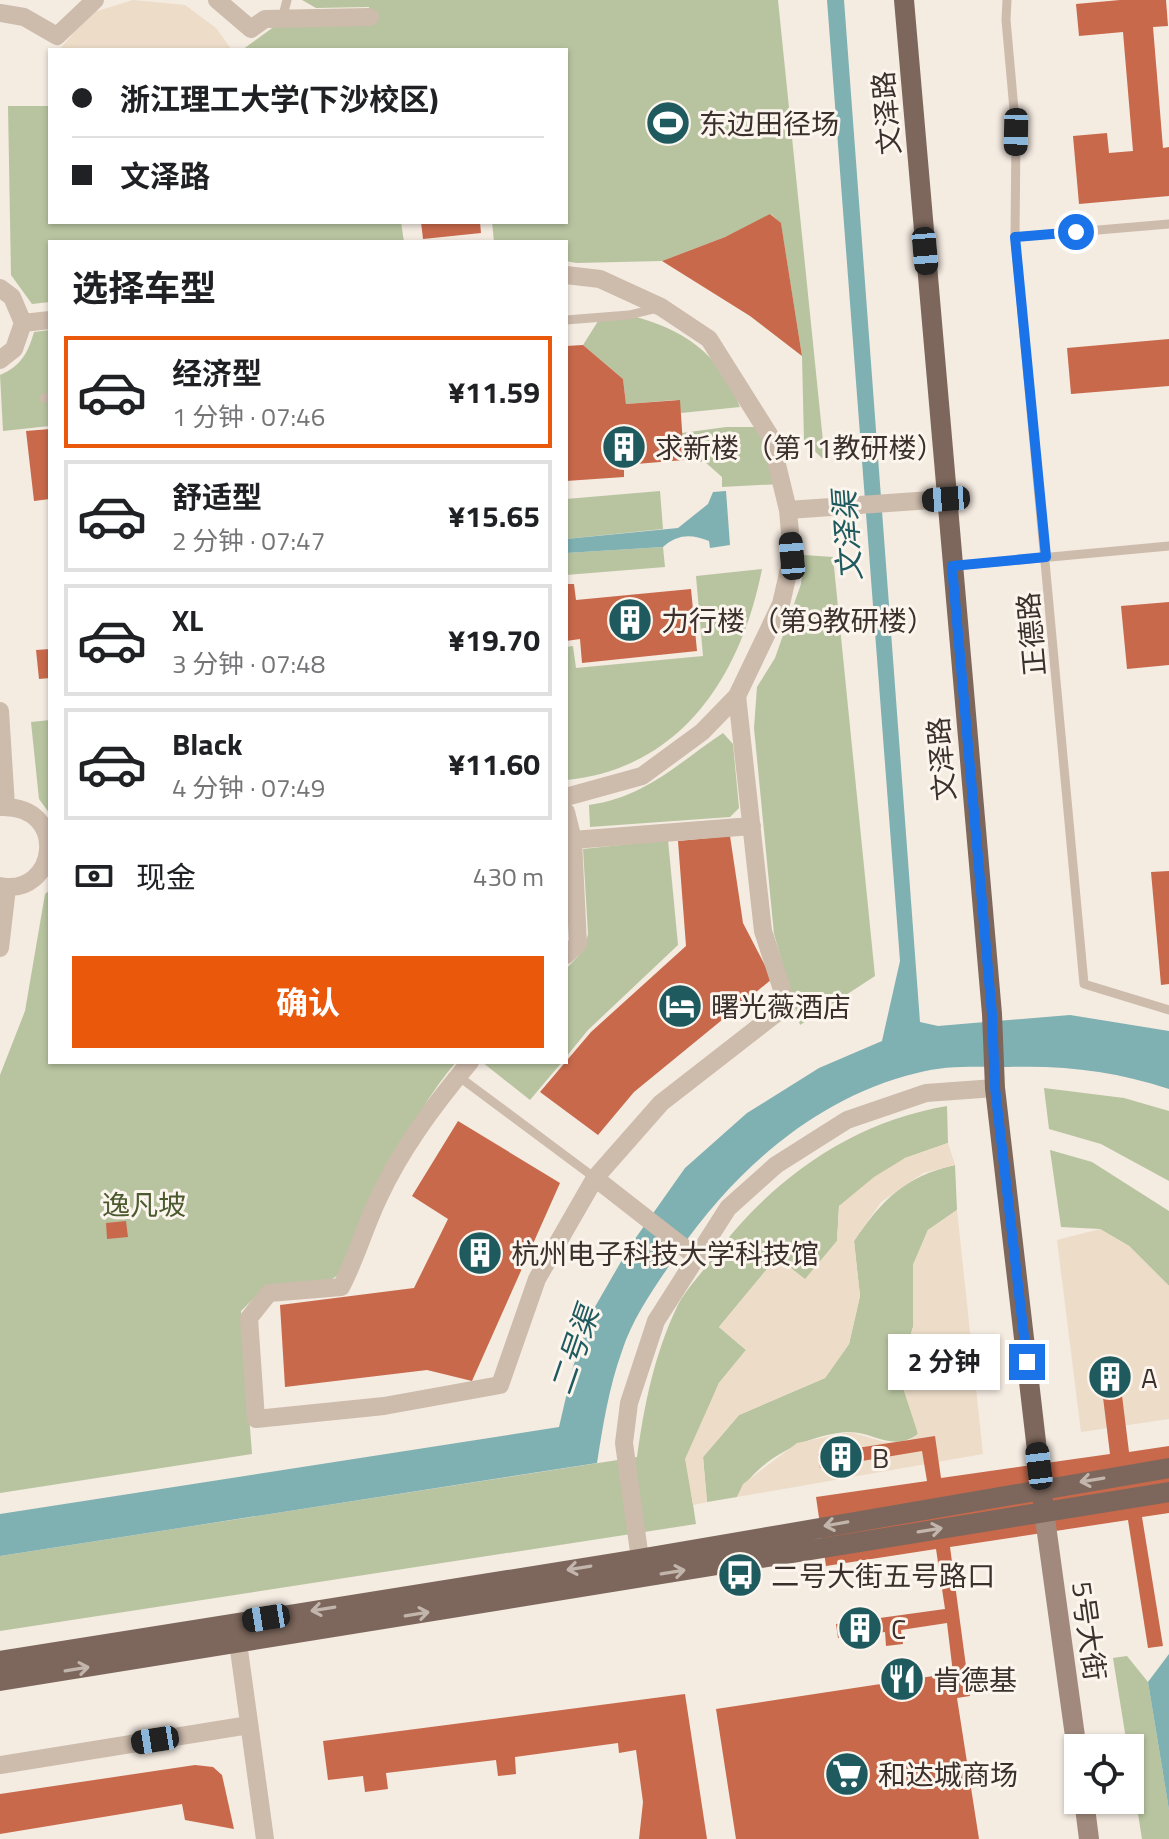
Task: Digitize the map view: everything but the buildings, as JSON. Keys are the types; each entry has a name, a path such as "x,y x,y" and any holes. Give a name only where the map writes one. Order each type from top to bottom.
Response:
{"main road":[{"name":"文泽路","path":"904,0 992,1014 995,1084 1044,1511"},
{"path":"0,1681 236,1633 640,1559 1169,1468"},
{"path":"0,1661 236,1633 1169,1492"},
{"name":"5号大街","path":"1044,1511 1075,1734"},
{"path":"1086,1814 1089,1839"}],"street":[{"path":"0,13 24,17 57,36 95,0"},
{"path":"217,0 251,29 265,19 370,17"},
{"path":"568,275 600,279 661,307 709,339 741,385 770,436 788,510 792,556 781,604 737,696 702,732 642,776 568,796"},
{"path":"0,288 12,297 23,323 14,349 0,360"},
{"path":"23,323 48,320"},
{"path":"788,510 946,499"},
{"path":"464,1069 408,1146 379,1197 362,1246 341,1287 269,1293 249,1318 256,1419 384,1406 500,1385 537,1279 595,1178 661,1103 787,1005 763,931 737,696"},
{"path":"0,723 3,806 27,810 38,818 48,839"},
{"path":"568,820 573,840 578,944 568,953"},
{"path":"573,840 752,826"},
{"path":"0,948 3,887 20,886 42,870 48,850"},
{"path":"640,1559 624,1443 629,1403 656,1321 692,1254 728,1208 776,1165 847,1120 926,1093 995,1084"},
{"path":"595,1178 692,1254"},
{"path":"236,1633 265,1839"},
{"path":"0,1765 249,1725"}],"lane":[{"path":"282,19 287,0"},
{"name":"正德路","path":"1007,0 1016,132 1015,237 1084,984 1169,1010"},
{"path":"1015,237 1169,224"},
{"path":"568,320 629,315 661,307"},
{"path":"952,566 1169,546"},
{"path":"464,1069 595,1178"}],"green space":[{"name":"东边田径场","path":"302,0 778,0 825,461 804,441 802,356 781,224 771,214 725,237 662,261 576,263 568,261 568,240 494,240 492,224 568,224 568,48 245,48 275,26 370,25 369,7 316,8"},
{"path":"8,106 48,106 48,224 401,224 404,240 48,240 48,302 32,304 11,275"},
{"path":"629,315 666,328 697,346 721,371 740,407 681,413 676,400 626,404 623,379 583,345 600,318"},
{"path":"48,330 48,426 3,431 0,375 23,358 34,332"},
{"path":"755,427 770,436 781,484 722,487 722,477 705,462 684,460 682,433"},
{"path":"660,491 663,529 568,539 568,499"},
{"path":"663,547 665,567 568,575 568,553"},
{"path":"804,555 833,557 875,976 800,1025 774,934 754,728 757,687 775,658 801,584"},
{"path":"762,569 739,646 721,680 699,710 673,737 642,757 607,772 568,780 568,647 573,646 576,668 703,656 696,576"},
{"path":"48,720 48,811 39,799 31,722"},
{"path":"723,733 733,744 739,808 730,817 590,827 589,805 628,795 645,787"},
{"path":"668,840 678,945 588,1030 568,1055 568,967 584,950 588,934 583,849"},
{"name":"逸凡坡","path":"48,892 48,1064 454,1064 421,1110 406,1137 341,1273 326,1283 262,1290 241,1311 252,1454 0,1493 0,1075 25,1011 45,894"},
{"path":"485,1064 560,1064 530,1100"},
{"path":"1044,1088 1124,1098 1169,1111 1169,1181 1101,1144 1049,1129"},
{"path":"947,1106 948,1143 905,1158 839,1206 837,1241 805,1280 777,1257 719,1327 746,1350 719,1383 686,1459 696,1524 0,1631 0,1556 637,1457 651,1382 668,1327 682,1297 731,1235 783,1183 843,1142 910,1114"},
{"path":"1050,1150 1092,1162 1169,1211 1169,1286 1129,1246 1100,1229 1061,1227"},
{"path":"955,1165 957,1210 928,1230 913,1265 913,1327 902,1365 918,1434 900,1442 847,1432 815,1438 769,1461 756,1472 737,1497 707,1502 703,1457 739,1415 825,1378 849,1344 860,1296 854,1241 865,1226 885,1202 908,1183"},
{"path":"1127,1656 1148,1682 1169,1810 1169,1839 1142,1839 1138,1814 1144,1814 1144,1734 1125,1734 1113,1658"}],"shaded area":[{"path":"133,0 185,5 216,28 231,48 61,48 91,13"},
{"path":"948,1143 955,1165 923,1173 881,1202 854,1241 860,1296 849,1344 825,1378 739,1415 703,1457 707,1502 693,1505 685,1459 719,1383 746,1350 719,1327 777,1257 805,1279 837,1241 839,1206 874,1177 905,1158"},
{"path":"957,1210 983,1454 737,1497 743,1484 797,1443 850,1432 884,1442 906,1443 918,1434 904,1391 902,1365 913,1327 913,1265 928,1230"},
{"path":"1100,1229 1129,1246 1169,1286 1169,1419 1081,1432 1057,1240"}],"water":[{"path":"827,0 844,0 920,1022 938,1026 1070,1015 1169,1031 1169,1089 1129,1078 1069,1068 950,1068 928,1070 880,1084 813,1118 782,1140 726,1192 701,1221 647,1299 627,1337 617,1365 597,1463 0,1556 0,1514 559,1427 573,1367 592,1312 630,1246 685,1168 747,1113 819,1068 882,1041 900,961"},
{"path":"726,491 730,545 710,548 709,541 685,536 663,547 568,553 568,539 678,528 708,504 713,492"},
{"path":"1169,1654 1169,1810 1148,1682"}],"place":[{"name":"东边田径场","path":"668,123"},
{"name":"求新楼 （第11教研楼）","path":"624,447"},
{"name":"力行楼 （第9教研楼）","path":"630,620"},
{"name":"曙光薇酒店","path":"680,1006"},
{"name":"杭州电子科技大学科技馆","path":"480,1253"},
{"name":"A","path":"1110,1377"},
{"name":"B","path":"841,1457"},
{"name":"二号大街五号路口","path":"740,1575"},
{"name":"C","path":"860,1628"},
{"name":"肯德基","path":"902,1679"},
{"name":"和达城商场","path":"847,1774"}],"route":[{"path":"1027,1362 995,1088 992,1014 952,566 1046,557 1015,237 1076,232"}],"water label":[{"name":"文泽渠","path":"847,536"},
{"name":"二号渠","path":"574,1350"}]}
